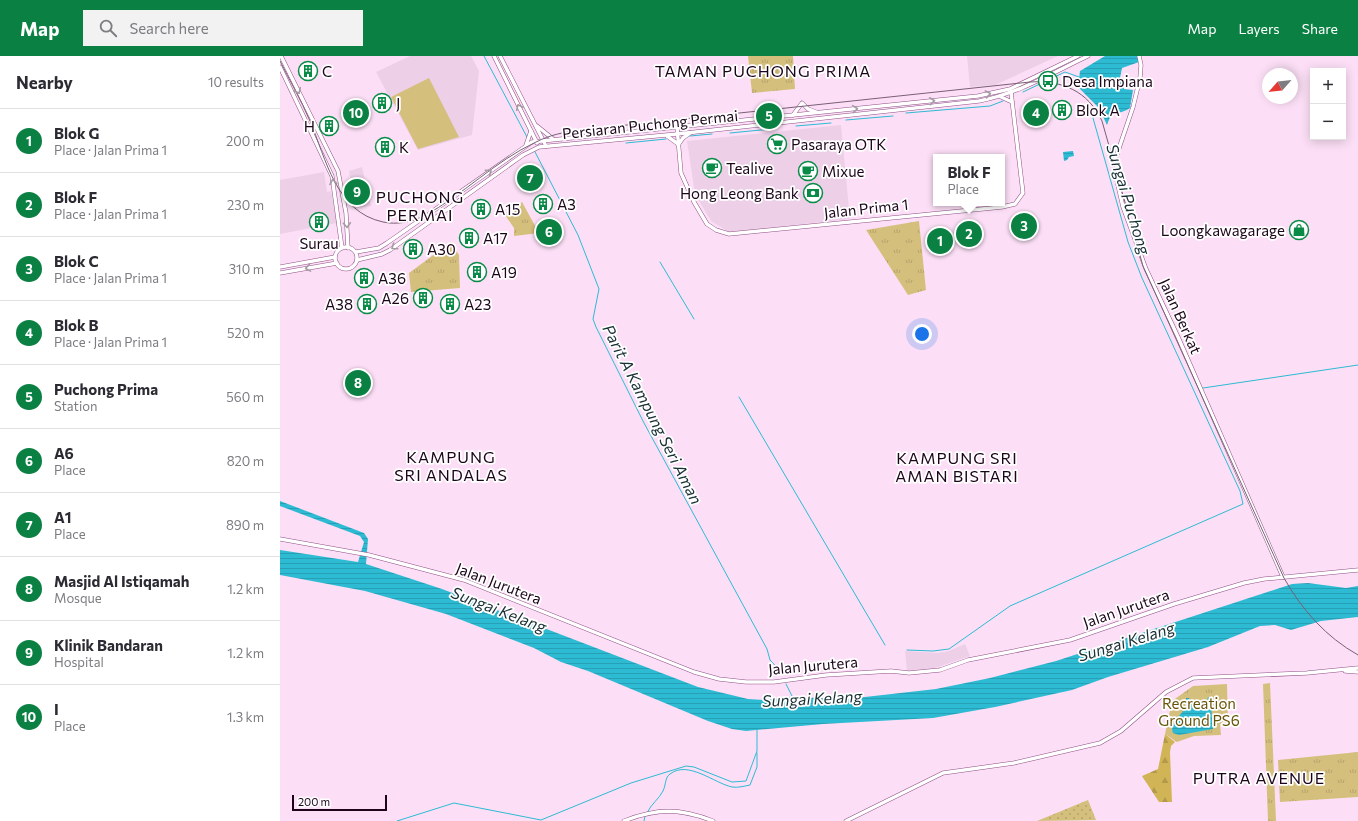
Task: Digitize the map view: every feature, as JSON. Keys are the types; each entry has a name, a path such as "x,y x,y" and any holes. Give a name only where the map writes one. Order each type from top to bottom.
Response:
{"street":[{"path":"281,56 338,171 346,213 348,248"},
{"path":"494,56 531,130 537,148"},
{"path":"500,56 546,146"},
{"name":"Persiaran Puchong Permai","path":"357,260 382,254 390,250 523,155 537,148 979,102 1001,97 1078,56"},
{"name":"Persiaran Puchong Permai","path":"356,252 379,248 520,149 534,142 898,105 1020,90 1088,56"},
{"name":"Jalan Berkat","path":"1139,56 1141,65 1140,78 1133,107 1115,160 1115,172 1123,207 1146,269 1178,337 1283,577"},
{"path":"280,67 332,176 342,248"},
{"path":"1001,97 1012,102 1020,90"},
{"name":"Jalan Prima 1","path":"676,127 681,173 699,211 707,224 716,230 729,234 1002,207 1014,204 1023,193 1010,91"},
{"path":"793,115 802,103 808,109 816,113"},
{"path":"898,105 899,110"},
{"path":"535,124 553,139"},
{"path":"526,145 531,130"},
{"path":"666,135 678,145 683,138 691,133"},
{"path":"342,248 348,248 356,252 357,260 354,265 349,268 343,268 337,263 337,252 342,248"},
{"path":"280,267 336,257"},
{"path":"280,273 337,263"},
{"name":"Jalan Jurutera","path":"280,539 369,554 464,580 694,672 720,679 746,682 774,682 826,675 891,670 909,673 940,670 968,660 1070,640 1174,604 1244,583 1283,577 1358,570"},
{"path":"846,821 943,773 1014,763 1100,744 1121,731 1166,692 1193,678 1336,671 1358,668"},
{"path":"1336,671 1358,672"},
{"path":"624,821 646,813 670,810 697,815 713,821"}],"shaded area":[{"path":"410,56 471,56 479,71 472,135 418,150 376,72"},
{"path":"967,56 1058,56 995,85 970,87"},
{"path":"841,125 850,219 729,232 711,221 695,194 687,141"},
{"path":"362,167 371,206 355,208 349,171"},
{"path":"324,172 327,192 331,191 337,223 280,234 280,180"},
{"path":"965,644 970,656 935,668 907,671 905,651 938,653 949,651"}],"green space":[{"path":"748,56 793,56 795,89 752,93"},
{"path":"429,78 459,137 418,149 391,97"},
{"path":"522,202 539,233 514,236 514,228 505,215"},
{"path":"919,221 926,290 908,295 866,230"},
{"path":"451,242 459,255 460,288 411,292 409,273"},
{"path":"1270,683 1276,821 1268,821 1263,684"},
{"name":"Recreation Ground PS6","path":"1227,684 1228,723 1220,724 1221,735 1194,736 1177,742 1165,734 1172,701 1193,686"},
{"path":"1165,734 1175,742 1171,746 1170,752 1172,802 1159,802 1142,776 1158,769"},
{"path":"1358,752 1358,797 1280,802 1278,760"},
{"path":"1324,771 1329,777 1319,785 1314,779"},
{"path":"1088,800 1096,820 1037,821"}],"water":[{"path":"1105,56 1137,56 1139,62 1122,68 1120,78 1124,89 1133,90 1130,108 1126,111 1113,114 1107,125 1099,108 1078,87 1080,71"},
{"path":"1073,151 1074,156 1069,157 1064,161 1063,152"},
{"name":"Sungai Kelang","path":"280,501 364,533 368,539 366,564 442,589 698,687 748,699 766,700 792,697 847,699 936,689 990,678 1056,661 1292,584 1308,583 1346,588 1358,586 1358,617 1321,621 1291,630 1275,625 1260,626 1208,647 1108,677 1072,690 995,707 933,718 823,724 746,731 732,729 708,721 588,671 561,662 534,648 446,614 365,591 280,575 280,550 358,562 364,542 360,536 280,506"},
{"path":"1208,697 1210,697 1213,729 1179,735 1173,733 1172,730 1175,722 1188,706 1186,698 1189,698 1192,704 1207,701"}],"waterway":[{"name":"Sungai Puchong","path":"484,56 527,137"},
{"name":"Sungai Puchong","path":"1023,92 1065,72 1079,77"},
{"name":"Sungai Puchong","path":"906,113 990,106 1003,101"},
{"path":"907,650 933,651 949,649 1010,606 1243,504 1240,491 1142,278 1128,242 1093,118 1100,108"},
{"name":"Sungai Puchong","path":"846,120 893,116"},
{"name":"Sungai Puchong","path":"796,126 831,123"},
{"name":"Sungai Puchong","path":"730,133 771,129"},
{"name":"Sungai Puchong","path":"690,136 712,134"},
{"name":"Sungai Puchong","path":"626,143 666,139"},
{"name":"Parit A Kampung Seri Aman","path":"534,150 578,235 599,289 593,319 596,327 644,423 767,649 770,660 783,674"},
{"path":"660,262 694,319"},
{"name":"Sungai Puchong","path":"1203,388 1358,365"},
{"path":"739,397 885,645"},
{"name":"Parit A Kampung Seri Aman","path":"786,684 793,698"},
{"path":"397,821 454,803 541,820 631,783 686,766 694,767 732,782 746,781 757,751 757,730"},
{"path":"647,813 663,791 668,775 677,770 693,771 732,787 750,785 757,767 757,753"},
{"path":"644,821 645,816"}],"tram line":[{"path":"280,61 307,113 328,167 343,196 354,207 367,216 383,222 393,223 414,220 424,216 438,208 493,168 521,150 541,140 563,133 1030,82 1053,83 1073,90 1082,95 1089,102 1102,121 1143,266 1284,578 1291,590 1316,622 1335,640 1358,655"}],"place":[{"name":"C","path":"308,71"},
{"name":"Desa Impiana","path":"1048,81"},
{"name":"J","path":"382,103"},
{"name":"Blok A","path":"1062,110"},
{"name":"I","path":"356,113"},
{"name":"Blok B","path":"1036,113"},
{"name":"Puchong Prima","path":"769,116"},
{"name":"H","path":"329,126"},
{"name":"Pasaraya OTK","path":"777,144"},
{"name":"K","path":"385,147"},
{"name":"Tealive","path":"712,168"},
{"name":"Mixue","path":"808,171"},
{"name":"A1","path":"530,178"},
{"name":"Klinik Bandaran","path":"357,192"},
{"name":"Hong Leong Bank","path":"813,193"},
{"name":"A3","path":"543,204"},
{"name":"A15","path":"481,209"},
{"name":"Surau","path":"319,222"},
{"name":"Blok C","path":"1024,226"},
{"name":"Loongkawagarage","path":"1299,230"},
{"name":"A6","path":"549,232"},
{"name":"Blok F","path":"969,234"},
{"name":"A17","path":"469,238"},
{"name":"Blok G","path":"940,241"},
{"name":"A30","path":"413,249"},
{"name":"A19","path":"477,272"},
{"name":"A36","path":"364,278"},
{"name":"A26","path":"423,298"},
{"name":"A38","path":"367,304"},
{"name":"A23","path":"450,304"},
{"name":"Masjid Al Istiqamah","path":"358,383"}],"district":[{"name":"TAMAN PUCHONG PRIMA","path":"763,70"},
{"name":"PUCHONG PERMAI","path":"420,205"},
{"name":"KAMPUNG SRI ANDALAS","path":"451,465"},
{"name":"KAMPUNG SRI AMAN BISTARI","path":"957,466"},
{"name":"PUTRA AVENUE","path":"1259,777"}]}
